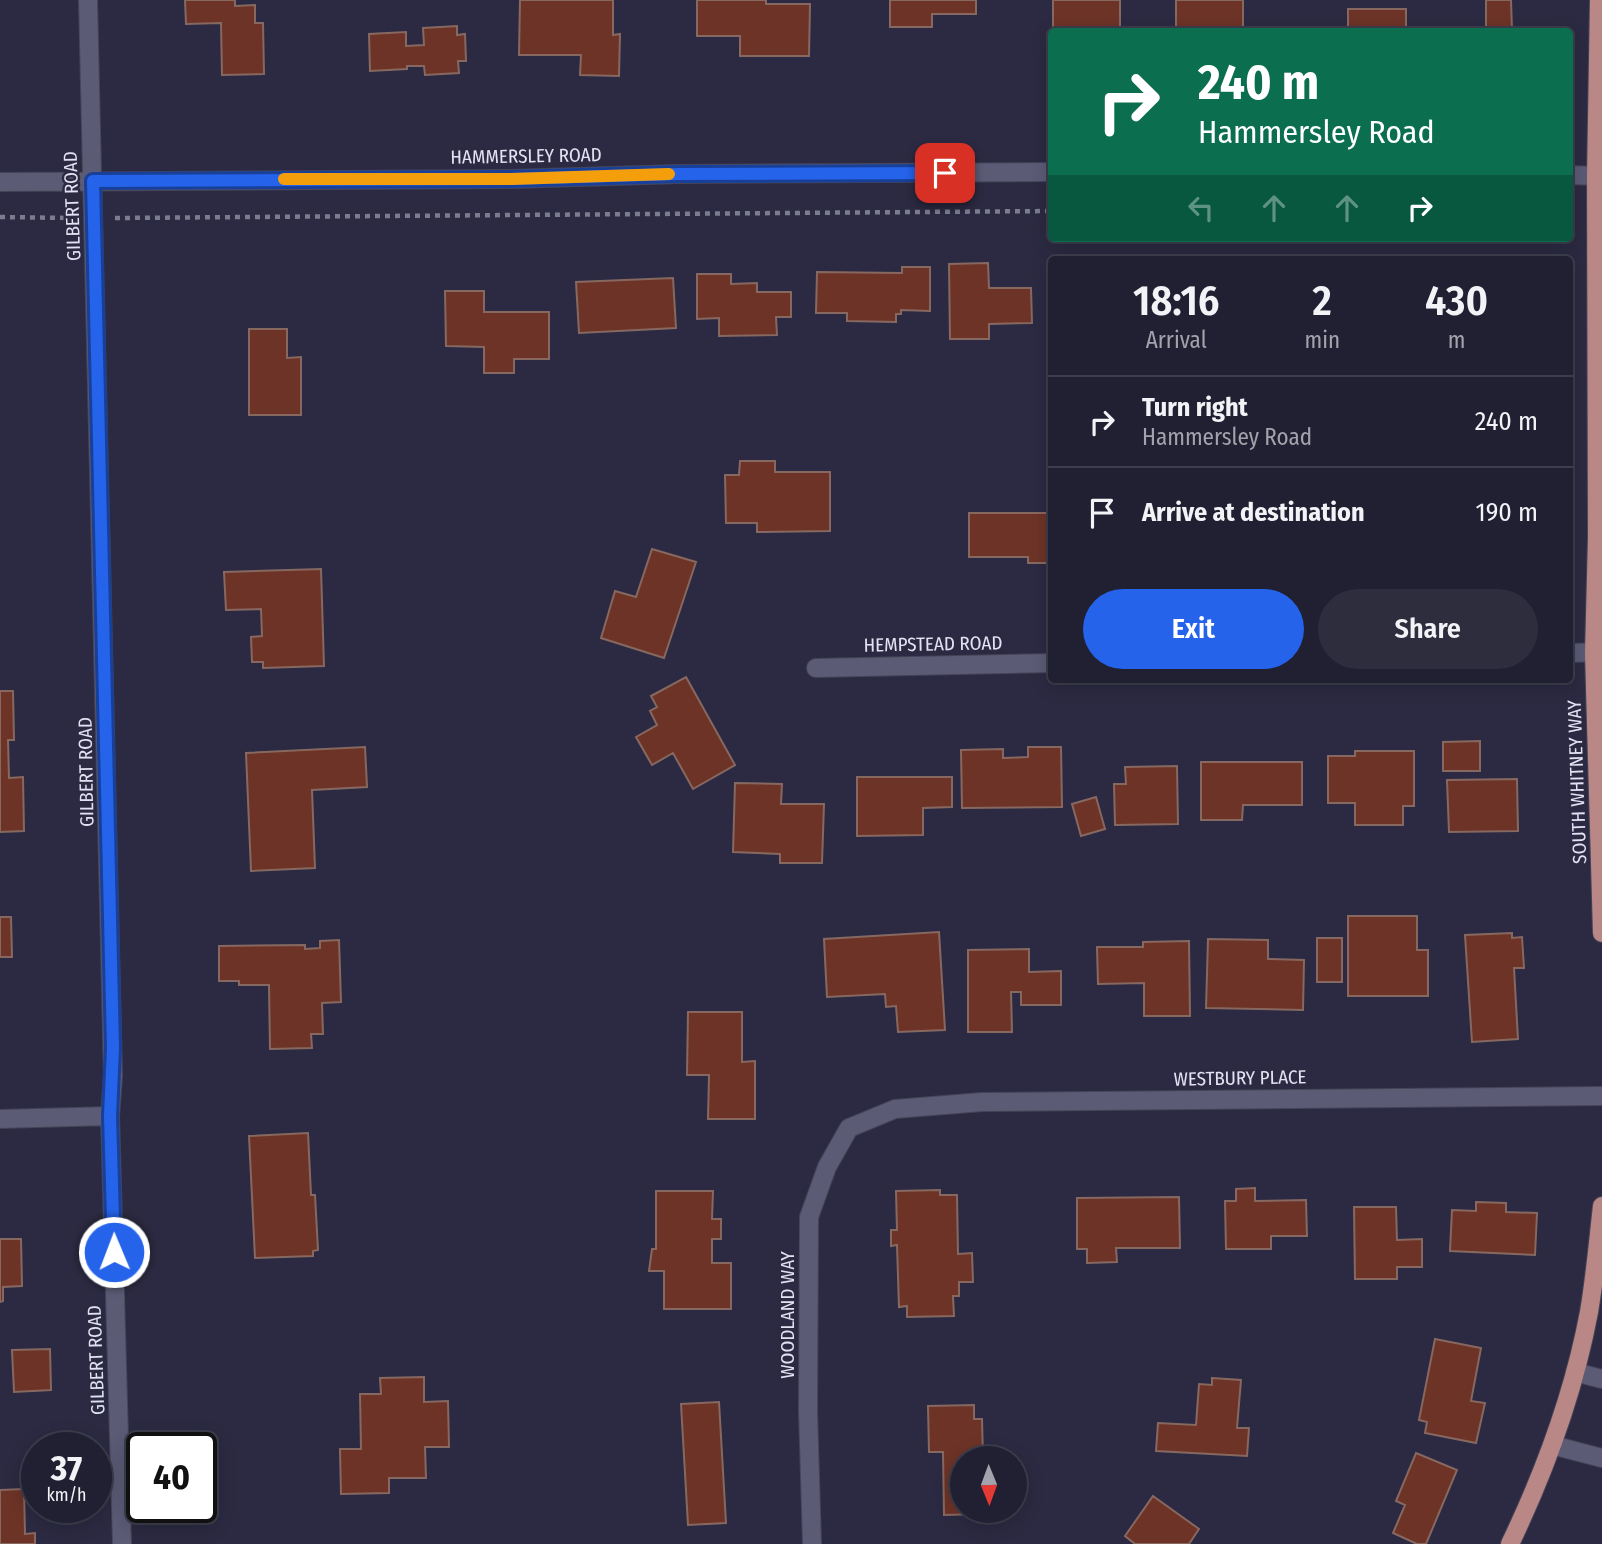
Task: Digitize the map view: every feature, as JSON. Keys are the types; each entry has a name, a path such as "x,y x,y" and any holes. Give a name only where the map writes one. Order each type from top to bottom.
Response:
{"main road":[{"name":"SOUTH WHITNEY WAY","path":"1599,0 1597,537 1602,933"},
{"path":"1510,1544 1552,1445 1575,1372 1589,1311 1602,1206"}],"street":[{"name":"GILBERT ROAD","path":"88,0 113,1076 110,1116 122,1544"},
{"name":"HAMMERSLEY ROAD","path":"0,182 1048,172"},
{"path":"1573,175 1597,176"},
{"path":"1573,653 1598,652"},
{"name":"HEMPSTEAD ROAD","path":"816,668 1048,663"},
{"name":"WESTBURY PLACE","path":"880,1115 895,1109 982,1102 1602,1097"},
{"name":"WOODLAND WAY","path":"812,1544 808,1411 809,1217 827,1167 849,1128 880,1115"},
{"path":"0,1119 110,1116"},
{"path":"1575,1372 1602,1379"},
{"path":"1552,1445 1602,1458"}],"path":[{"path":"0,218 94,220 131,217 1048,211"}],"building":[{"path":"185,0 235,0 235,6 255,5 255,23 263,23 264,74 222,75 221,23 186,24"},
{"path":"520,0 613,0 613,35 620,34 619,76 580,75 581,55 519,55"},
{"path":"697,0 766,0 766,4 810,4 809,56 740,56 740,36 697,36"},
{"path":"890,0 976,0 976,14 932,14 932,27 890,27"},
{"path":"1053,0 1120,0 1120,28 1053,28"},
{"path":"1176,0 1243,0 1243,28 1176,28"},
{"path":"1486,0 1511,0 1512,28 1486,28"},
{"path":"1348,9 1406,9 1406,28 1348,28"},
{"path":"457,26 457,35 465,34 466,61 458,61 459,73 425,75 424,66 370,71 369,34 406,32 406,46 424,45 423,28"},
{"path":"988,263 989,288 1031,288 1032,323 989,324 989,339 950,339 949,264"},
{"path":"902,267 930,267 930,311 901,310 901,314 896,314 896,322 847,321 847,313 816,313 817,272 902,273"},
{"path":"697,274 731,274 731,284 757,283 757,292 791,292 791,317 776,317 777,335 719,336 719,318 697,319"},
{"path":"673,278 676,328 579,333 576,282"},
{"path":"445,291 484,291 484,312 549,312 549,359 514,359 514,373 484,373 484,347 446,346"},
{"path":"249,329 287,329 287,358 301,357 301,415 249,415"},
{"path":"740,461 775,461 775,472 830,472 830,531 757,532 757,523 726,523 725,475 739,475"},
{"path":"969,513 1048,513 1048,563 1028,563 1028,557 969,557"},
{"path":"652,549 696,562 664,658 601,638 615,591 636,597"},
{"path":"321,569 324,666 263,668 263,662 252,662 251,637 262,636 261,609 226,610 224,572"},
{"path":"686,677 735,765 693,789 673,753 652,765 636,737 657,725 650,711 657,707 651,696"},
{"path":"0,691 13,691 14,740 8,740 9,778 23,777 24,831 0,832"},
{"path":"1480,741 1480,771 1443,771 1443,742"},
{"path":"365,747 367,787 312,790 315,868 251,871 246,753"},
{"path":"1028,747 1061,747 1062,807 962,808 961,750 1003,749 1003,758 1028,757"},
{"path":"1355,751 1414,751 1414,806 1403,806 1403,825 1355,825 1355,803 1328,803 1328,756 1355,756"},
{"path":"1201,762 1302,762 1302,805 1243,805 1242,820 1201,820"},
{"path":"1177,766 1178,824 1115,825 1114,784 1126,784 1125,767"},
{"path":"857,777 952,777 952,807 923,808 923,835 857,836"},
{"path":"1517,779 1518,831 1449,832 1447,780"},
{"path":"735,783 782,784 781,804 824,804 822,863 780,863 780,854 733,852"},
{"path":"1096,797 1105,829 1081,836 1072,804"},
{"path":"1348,916 1417,916 1417,950 1428,950 1428,996 1348,996"},
{"path":"0,917 11,917 12,957 0,957"},
{"path":"939,932 945,1030 898,1032 896,1006 886,1007 885,994 827,997 824,939"},
{"path":"1512,933 1512,938 1522,937 1524,968 1514,968 1518,1039 1472,1042 1465,935"},
{"path":"1317,938 1342,938 1342,982 1317,982"},
{"path":"1208,939 1268,940 1268,959 1304,960 1303,1010 1206,1008"},
{"path":"339,940 341,1002 322,1003 323,1034 311,1034 312,1048 270,1049 269,985 239,985 239,981 219,981 219,946 305,945 305,949 320,948 320,941"},
{"path":"1189,941 1190,1016 1144,1016 1144,983 1098,984 1097,947 1143,947 1143,942"},
{"path":"1029,949 1029,972 1061,971 1061,1005 1021,1005 1021,992 1011,992 1012,1032 968,1032 968,950"},
{"path":"688,1012 742,1012 742,1062 755,1061 755,1119 708,1119 709,1075 687,1075"},
{"path":"308,1133 311,1195 315,1195 318,1250 313,1251 313,1256 255,1258 249,1136"},
{"path":"1255,1188 1255,1201 1306,1200 1307,1236 1271,1236 1271,1249 1226,1249 1225,1201 1236,1201 1236,1189"},
{"path":"940,1190 940,1195 957,1195 958,1254 972,1253 973,1282 959,1282 959,1296 953,1296 954,1316 907,1317 907,1306 899,1307 897,1245 891,1246 891,1230 897,1230 896,1191"},
{"path":"656,1191 713,1191 712,1219 721,1219 721,1239 712,1239 712,1263 731,1263 731,1309 664,1309 664,1271 649,1271 652,1249 656,1249"},
{"path":"1179,1197 1180,1248 1116,1248 1117,1262 1087,1263 1087,1249 1077,1249 1077,1198"},
{"path":"1476,1202 1506,1203 1506,1212 1537,1213 1535,1255 1450,1251 1452,1210 1476,1211"},
{"path":"1354,1207 1396,1207 1397,1240 1422,1239 1422,1267 1397,1267 1397,1279 1355,1279"},
{"path":"0,1239 21,1239 22,1286 3,1287 3,1301 0,1302"},
{"path":"1435,1339 1481,1348 1471,1401 1485,1403 1476,1443 1425,1433 1427,1422 1419,1420"},
{"path":"50,1349 51,1390 14,1392 12,1350"},
{"path":"424,1377 424,1402 448,1401 449,1447 425,1447 426,1478 389,1478 389,1493 341,1494 340,1449 361,1449 360,1394 381,1394 380,1378"},
{"path":"1212,1378 1241,1380 1237,1428 1249,1428 1247,1456 1156,1451 1158,1423 1196,1425 1199,1384 1212,1385"},
{"path":"719,1402 726,1523 688,1525 681,1404"},
{"path":"974,1405 974,1419 982,1419 983,1446 950,1446 950,1515 944,1515 943,1452 929,1452 928,1406"},
{"path":"1416,1453 1457,1470 1426,1544 1417,1544 1393,1533 1405,1505 1396,1501"},
{"path":"21,1489 21,1523 25,1523 25,1534 35,1533 35,1544 0,1544 0,1490"},
{"path":"1153,1496 1199,1529 1189,1544 1135,1544 1125,1536"}],"slow traffic":[{"path":"284,179 511,179 669,174"}],"route":[{"path":"114,1252 110,1116 113,1048 93,181 945,173"}]}
